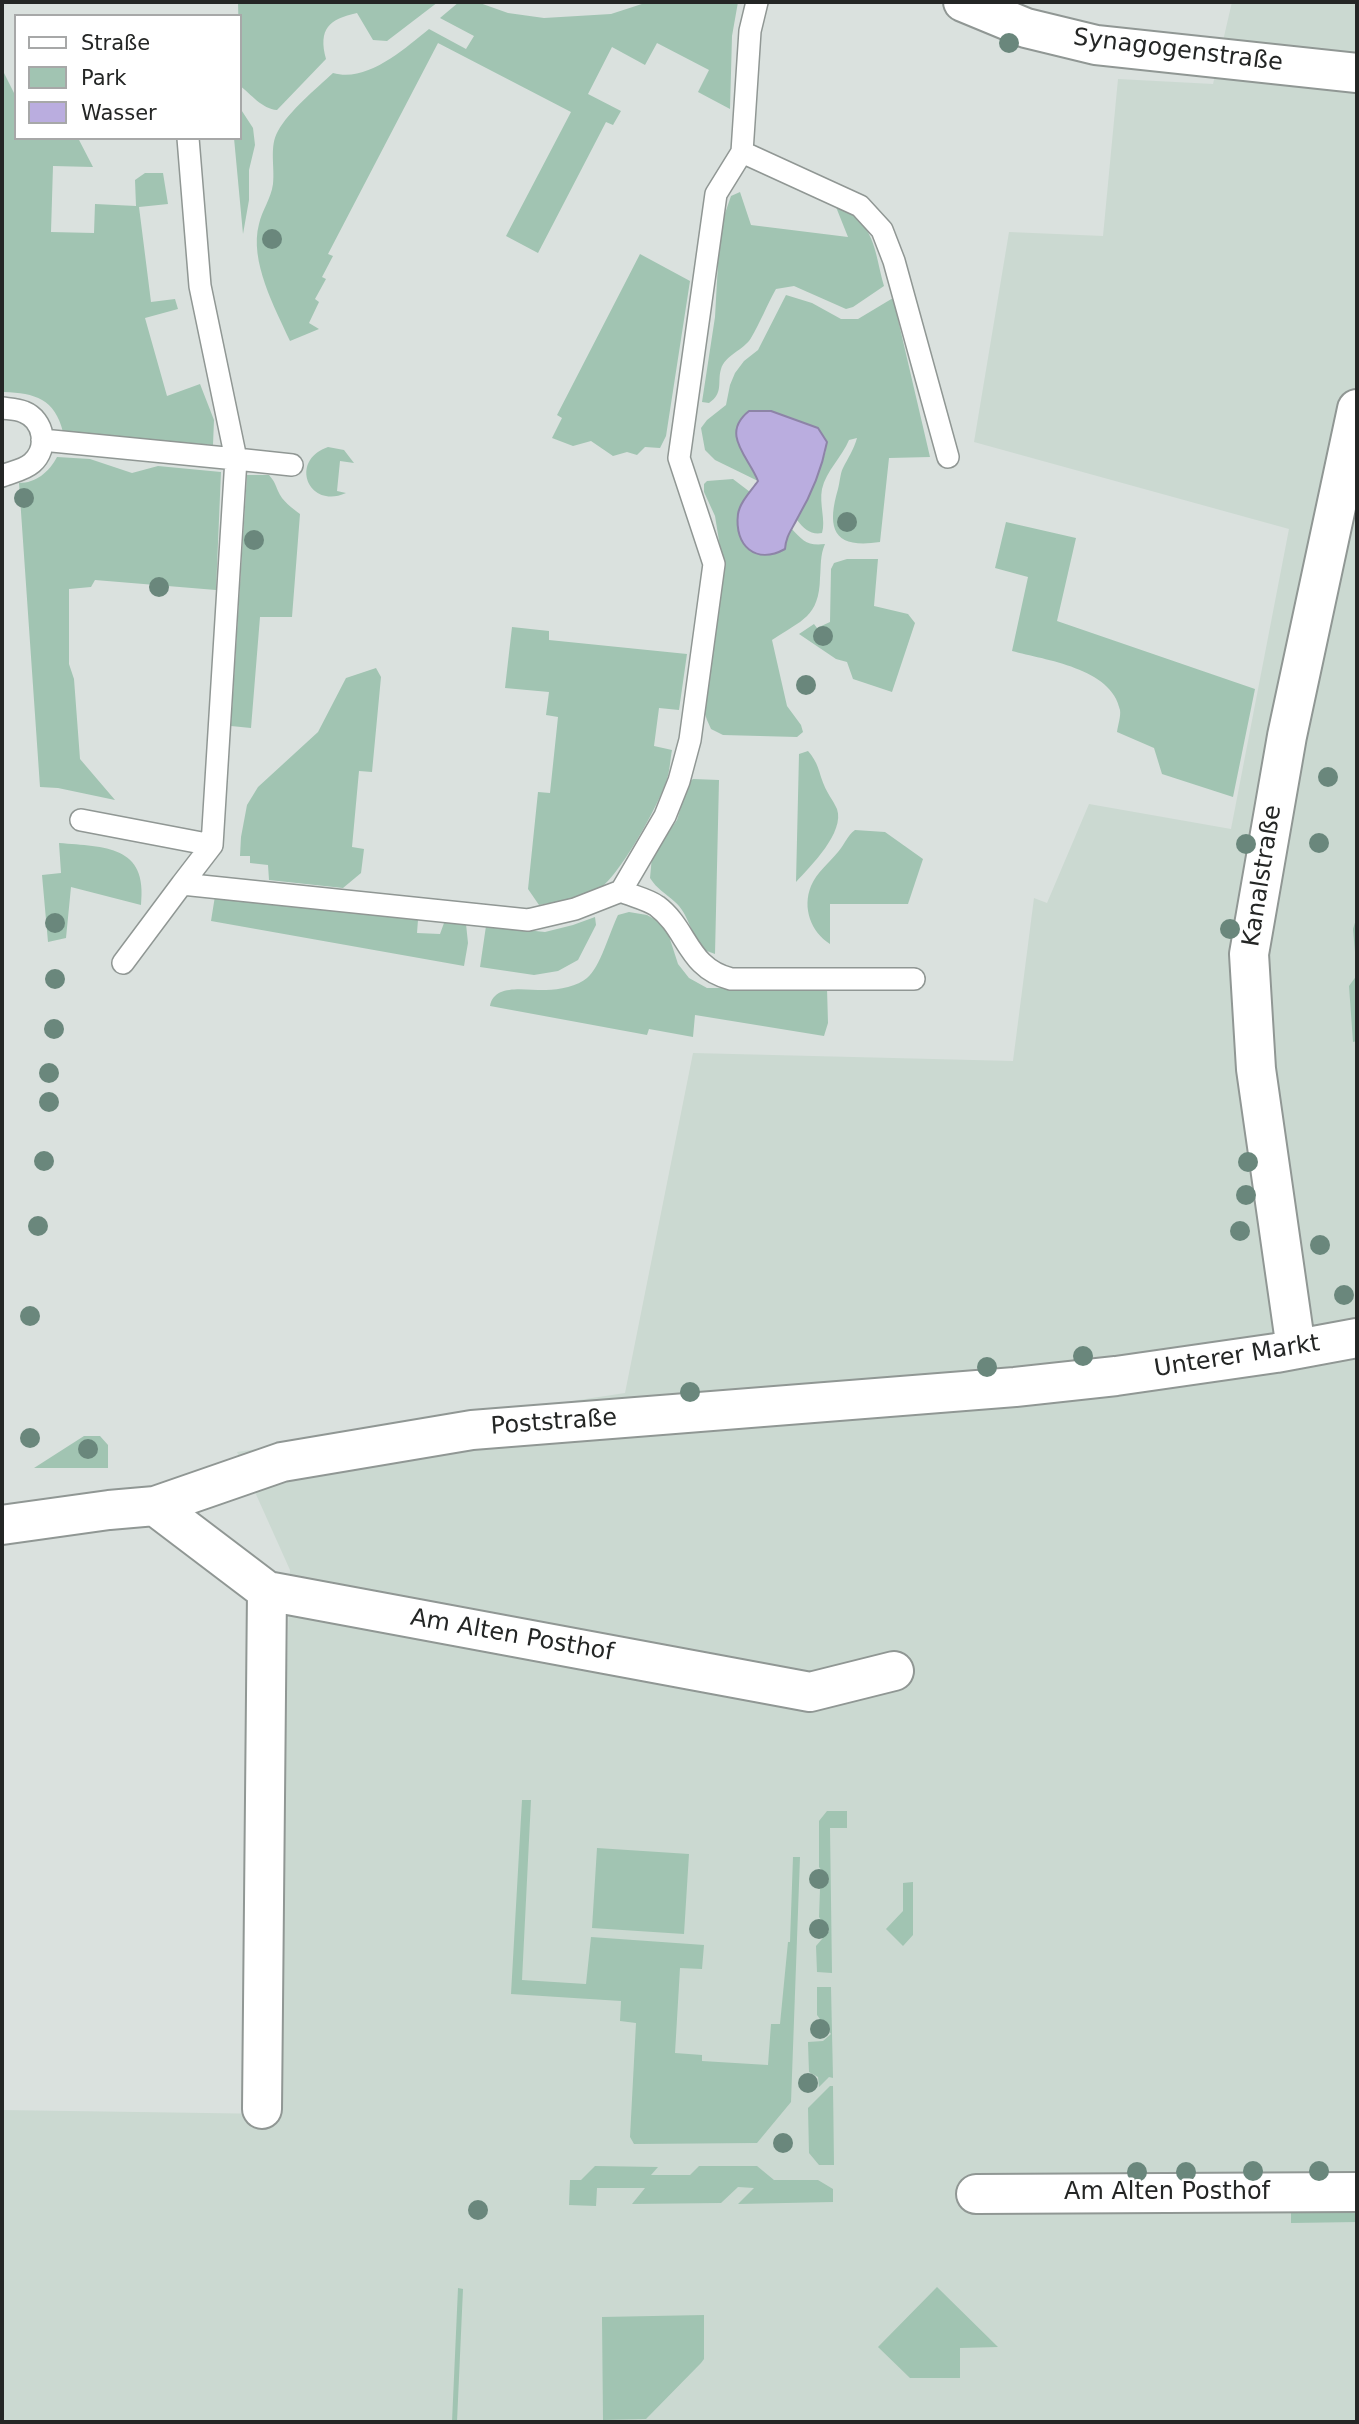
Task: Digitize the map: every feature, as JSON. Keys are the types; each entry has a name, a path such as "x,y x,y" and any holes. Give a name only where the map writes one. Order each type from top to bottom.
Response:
{"street":[{"name":"Synagogenstraße","path":"963,2 1026,27 1096,45 1357,73"},
{"name":"Kanalstraße","path":"1296,1349 1256,1069 1249,954 1287,736 1357,409"},
{"name":"Unterer Markt","path":"1116,1376 1357,1338"},
{"name":"Poststraße","path":"2,1525 155,1506 282,1462 472,1430 1015,1387 1116,1376"},
{"name":"Am Alten Posthof","path":"155,1506 267,1591 810,1692 894,1671"},
{"path":"262,2109 267,1591"},
{"name":"Am Alten Posthof","path":"976,2194 1357,2192"}],"lane":[{"path":"182,884 528,920 575,909 621,891 665,816 679,781 690,740 714,564 679,458 716,194 742,152 750,31 757,2"},
{"path":"123,963 212,845 236,458 200,286 188,140"},
{"path":"742,152 860,206 882,230 894,261 948,457"},
{"path":"2,408 23,412 32,417 39,425 43,440 39,454 33,462 25,468 2,476"},
{"path":"43,440 292,465"},
{"path":"81,820 212,845"},
{"path":"621,891 657,906 678,930 697,960 718,976 731,979 914,979"}],"shaded area":[{"path":"1232,2 1357,2 1357,2422 2,2422 2,2110 273,2114 290,1570 237,1452 625,1393 693,1053 1013,1061 1034,898 1047,903 1089,804 1231,829 1289,529 974,442 1009,232 1103,236 1118,79 1213,84"}],"green space":[{"path":"238,2 438,2 387,41 373,40 357,13 333,22 325,33 326,59 277,110 262,104 242,88 242,14 238,14"},
{"path":"459,2 477,2 508,13 544,18 611,14 648,2 738,2 732,36 730,109 698,92 709,70 657,43 645,65 612,47 588,94 621,111 613,125 606,122 538,253 506,236 571,112 438,43 328,254 333,256 322,277 326,279 315,299 319,302 309,323 319,329 290,341 265,284 258,253 259,224 273,184 275,137 296,108 333,73 346,75 372,69 429,29 466,49 474,36 440,18"},
{"path":"2,69 14,93 14,140 79,140 93,167 53,166 51,232 94,233 95,204 136,206 135,180 145,173 163,173 168,204 139,207 151,302 175,299 178,309 145,318 167,396 200,384 214,420 213,445 63,432 55,412 42,400 25,394 4,392"},
{"path":"242,111 253,128 255,145 249,170 249,200 243,234 234,140 242,140"},
{"path":"740,192 751,225 848,237 836,207 849,213 859,220 871,238 884,286 846,309 794,286 776,289 751,338 723,364 717,395 709,403 702,402 715,317 720,228 731,196"},
{"path":"640,254 690,281 666,436 660,448 645,447 637,455 627,452 613,456 591,441 573,446 552,438 562,418 557,415"},
{"path":"786,295 812,303 841,319 858,319 893,298 930,457 889,458 880,542 864,543 843,539 834,526 834,503 841,473 857,438 849,440 824,482 821,495 822,533 808,531 797,520 825,454 827,442 748,462 758,481 715,460 705,450 701,428 726,405 735,373 744,361 758,350"},
{"path":"328,447 344,450 354,463 340,461 337,491 346,493 322,495 313,490 308,482 306,472 309,462"},
{"path":"57,457 90,459 132,473 158,466 221,472 216,590 95,580 91,587 69,589 69,664 74,679 80,759 115,800 40,787 19,483 41,476"},
{"path":"247,475 269,475 282,498 300,514 292,617 260,617 251,728 231,726"},
{"path":"733,479 750,492 746,497 786,537 791,528 806,542 825,544 821,556 819,591 812,609 800,622 772,640 787,706 803,732 797,737 723,735 711,729 704,711 719,599 721,553 715,516 704,492 704,484 707,481"},
{"path":"1006,522 1076,538 1057,621 1255,689 1233,797 1162,774 1154,748 1117,732 1120,710 1114,696 1104,684 1091,675 1059,663 1012,651 1028,577 995,568"},
{"path":"847,559 878,559 874,606 908,614 915,623 892,692 853,679 847,662 836,659 799,634 814,624 817,628 830,622 831,569 834,563"},
{"path":"512,627 549,631 549,640 687,654 679,710 659,708 654,746 672,750 667,778 655,808 636,841 616,872 597,891 577,898 539,905 528,889 538,792 550,793 558,717 546,715 549,692 505,688"},
{"path":"376,668 381,677 372,772 359,771 352,847 364,849 361,873 343,888 269,880 268,865 250,863 250,856 240,856 247,805 258,787 318,732 346,678"},
{"path":"808,751 837,809 838,818 836,828 825,848 796,882 799,754"},
{"path":"693,779 719,780 715,954 699,948 683,911 650,878 652,856 677,820 689,782"},
{"path":"855,830 885,832 923,859 908,904 830,904 830,944 813,926 808,911 808,894 816,876"},
{"path":"59,843 107,849 130,860 138,871 141,905 71,887 66,938 48,942 42,875 61,873"},
{"path":"215,896 418,920 417,933 440,934 444,923 466,924 468,943 464,966 211,921"},
{"path":"629,912 647,915 661,923 668,933 678,964 689,978 707,988 827,988 828,1023 824,1036 695,1015 693,1037 649,1029 647,1035 490,1006 493,998 505,991 557,989 583,981 596,966 618,915"},
{"path":"1357,916 1357,975 1353,929"},
{"path":"595,917 596,925 578,960 558,971 534,975 480,967 486,926 545,932"},
{"path":"1357,975 1357,1041 1353,1042 1349,986"},
{"path":"84,1436 100,1436 108,1445 108,1468 34,1468"},
{"path":"522,1800 531,1800 522,1980 586,1984 591,1937 704,1945 702,1969 680,1968 675,2053 702,2055 702,2061 768,2065 771,2024 780,2024 790,1942 793,1857 800,1857 791,2102 757,2143 634,2144 630,2137 636,2023 620,2021 621,2001 511,1994"},
{"path":"827,1811 847,1811 847,1828 830,1828 832,1973 817,1972 816,1946 829,1931 819,1917 820,1889 829,1880 819,1867 819,1821"},
{"path":"597,1848 689,1854 684,1934 592,1928"},
{"path":"913,1882 913,1935 903,1946 886,1929 903,1911 903,1883"},
{"path":"817,1987 831,1987 833,2078 829,2077 819,2087 818,2077 809,2072 808,2042 823,2041 831,2034 817,2015"},
{"path":"833,2086 834,2165 819,2165 809,2153 808,2108"},
{"path":"595,2166 658,2167 651,2175 690,2175 699,2166 757,2166 774,2180 818,2180 833,2189 833,2202 738,2204 754,2188 738,2187 721,2203 632,2204 645,2188 597,2188 596,2206 569,2205 570,2180 581,2180"},
{"path":"1357,2208 1357,2222 1291,2223 1291,2209"},
{"path":"937,2287 998,2347 960,2348 960,2378 910,2378 878,2347"},
{"path":"458,2288 463,2289 457,2422 452,2422"},
{"path":"704,2315 704,2359 701,2363 646,2419 603,2420 602,2317"}],"water":[{"path":"749,411 771,411 818,428 827,442 815,482 789,534 785,549 765,555 749,550 743,543 738,525 741,505 758,481 736,437 741,420"}]}
